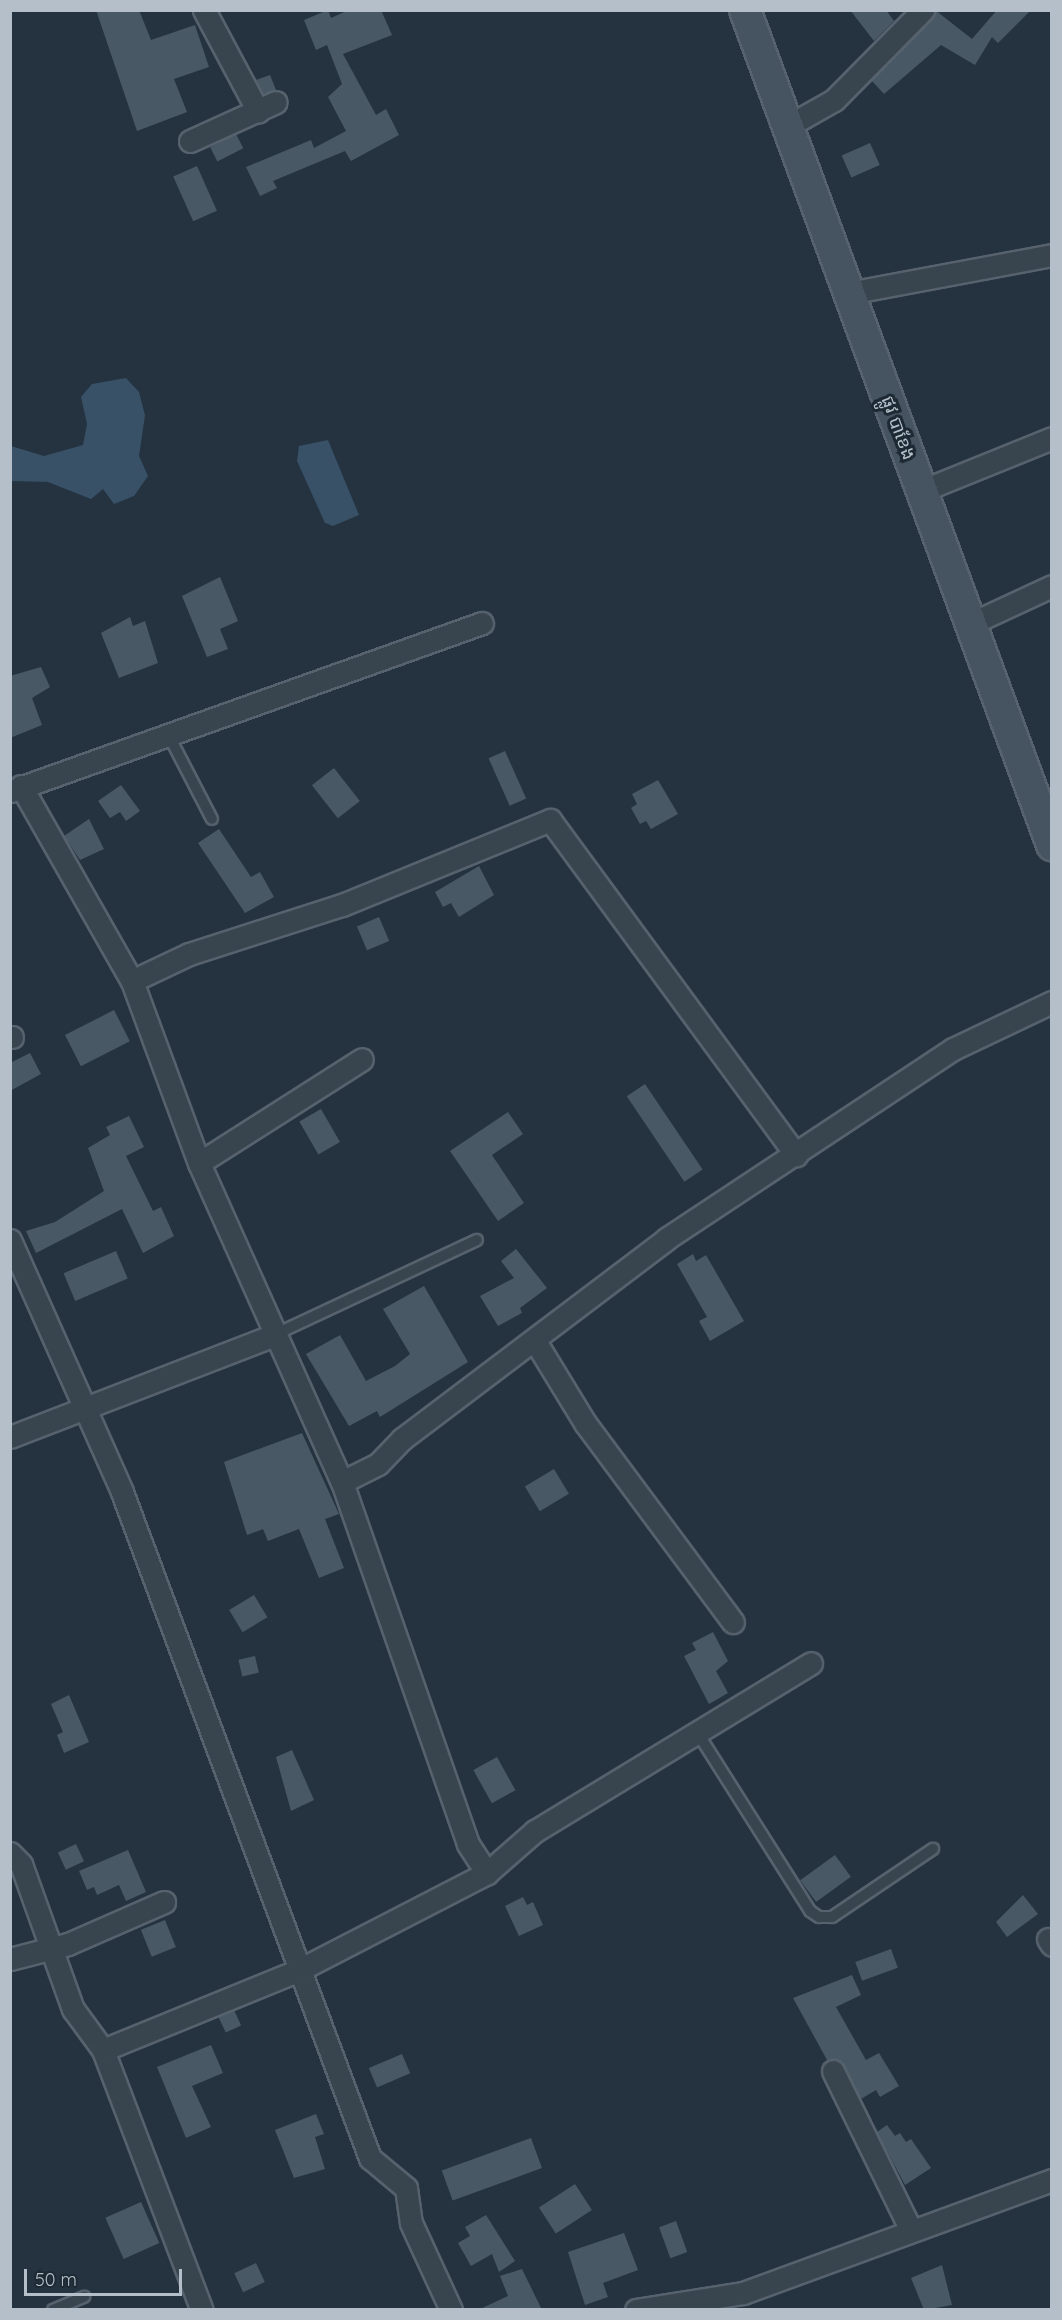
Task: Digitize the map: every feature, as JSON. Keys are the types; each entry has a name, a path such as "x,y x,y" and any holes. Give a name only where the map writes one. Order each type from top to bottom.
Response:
{"street":[{"name":"ផ្លូវ បាខែង","path":"745,10 1052,845"},
{"path":"788,126 834,100 923,10"},
{"path":"190,141 267,106 211,12"},
{"path":"849,293 1052,255"},
{"path":"921,490 1052,438"},
{"path":"970,624 1052,586"},
{"path":"482,623 170,738 16,789 132,981 199,1163 274,1335 342,1482 468,1844 487,1873"},
{"path":"132,981 189,954 342,905 550,820 796,1155"},
{"path":"342,1482 378,1464 402,1438 535,1341 666,1239 953,1049 1052,1002"},
{"path":"199,1163 362,1059"},
{"path":"10,1240 123,1492 302,1969 370,2158 406,2188 411,2223 452,2310"},
{"path":"10,1437 274,1335"},
{"path":"535,1341 585,1423 734,1622"},
{"path":"103,2050 302,1969 487,1873 522,1839 811,1663"},
{"path":"10,1853 21,1864 48,1946 73,2009 103,2050 202,2310"},
{"path":"10,1959 48,1946 68,1944 164,1902"},
{"path":"832,2071 910,2228"},
{"path":"636,2310 743,2293 910,2228 1052,2180"}],"lane":[{"path":"170,738 212,819"},
{"path":"274,1335 477,1240"},
{"path":"697,1732 810,1911 819,1917 832,1917 933,1849"},
{"path":"53,2310 84,2297"}],"water":[{"path":"126,378 139,392 145,415 139,456 148,476 134,496 114,504 103,489 91,499 48,482 11,481 11,446 44,456 83,445 87,424 81,397 92,384"},
{"path":"328,440 359,515 333,526 325,523 297,461 299,446"}],"building":[{"path":"96,10 139,10 151,40 195,25 209,67 174,79 187,112 137,131"},
{"path":"328,10 331,18 349,10 381,10 392,35 343,54 376,115 386,109 399,135 351,161 345,151 273,181 277,188 260,196 246,167 311,140 314,148 346,131 328,97 342,84 327,45 316,50 304,20"},
{"path":"850,10 886,10 894,21 874,41"},
{"path":"935,10 972,39 997,10 1031,10 998,43 992,37 975,65 941,45 884,94 871,80"},
{"path":"270,75 276,90 263,94 256,80"},
{"path":"236,134 243,148 217,161 210,147"},
{"path":"870,143 880,165 851,178 842,156"},
{"path":"197,166 217,211 193,221 173,177"},
{"path":"220,577 238,621 220,629 228,649 207,657 182,596"},
{"path":"130,617 133,626 145,621 158,663 119,678 101,633"},
{"path":"41,667 50,687 32,698 42,725 10,738 10,676"},
{"path":"505,751 526,799 510,806 489,758"},
{"path":"334,768 360,801 338,818 312,785"},
{"path":"658,780 678,814 651,829 646,821 640,824 631,808 637,804 632,794"},
{"path":"121,785 140,811 126,821 120,812 110,818 98,801"},
{"path":"89,819 104,849 80,860 64,836"},
{"path":"219,829 251,877 260,872 274,897 245,913 198,843"},
{"path":"479,866 494,895 459,917 451,903 443,907 435,892"},
{"path":"379,917 389,941 367,950 357,926"},
{"path":"114,1010 130,1041 81,1066 65,1035"},
{"path":"30,1053 41,1074 10,1091 10,1063"},
{"path":"645,1084 703,1169 684,1182 627,1096"},
{"path":"321,1109 340,1142 318,1154 299,1122"},
{"path":"508,1112 523,1134 492,1155 524,1203 498,1221 450,1151"},
{"path":"129,1116 144,1147 126,1156 153,1211 161,1207 174,1236 143,1253 122,1209 36,1253 26,1231 55,1222 104,1191 88,1148 110,1135 106,1127"},
{"path":"516,1249 547,1288 520,1308 522,1313 498,1326 480,1296 514,1278 501,1261"},
{"path":"116,1251 128,1279 75,1301 64,1273"},
{"path":"693,1254 696,1261 706,1255 744,1321 710,1341 699,1321 707,1317 677,1264"},
{"path":"424,1286 468,1362 380,1417 377,1411 349,1426 306,1354 340,1335 366,1381 395,1366 410,1354 383,1309"},
{"path":"302,1433 339,1514 325,1519 344,1568 319,1578 299,1529 268,1541 263,1529 247,1535 224,1462"},
{"path":"554,1469 569,1494 540,1511 525,1487"},
{"path":"254,1595 267,1617 243,1632 229,1610"},
{"path":"713,1632 728,1661 716,1671 728,1693 709,1704 684,1656 696,1650 692,1643"},
{"path":"255,1656 259,1673 242,1676 238,1660"},
{"path":"69,1695 89,1742 64,1753 57,1735 63,1732 51,1704"},
{"path":"292,1750 314,1800 291,1811 276,1757"},
{"path":"497,1757 515,1790 492,1803 473,1770"},
{"path":"76,1844 84,1861 66,1870 58,1852"},
{"path":"128,1850 146,1892 126,1901 119,1885 97,1895 94,1887 87,1890 79,1871"},
{"path":"835,1855 851,1877 816,1902 800,1880"},
{"path":"1023,1895 1038,1914 1007,1937 996,1922"},
{"path":"523,1897 527,1905 533,1902 543,1925 519,1936 505,1906"},
{"path":"165,1920 176,1947 152,1957 141,1930"},
{"path":"891,1949 898,1968 862,1981 855,1962"},
{"path":"852,1975 861,1995 836,2007 866,2060 879,2053 899,2086 880,2097 876,2090 861,2099 841,2061 827,2060 793,1998"},
{"path":"234,2010 241,2025 226,2033 219,2017"},
{"path":"211,2045 223,2073 192,2086 211,2127 186,2138 157,2067"},
{"path":"402,2054 410,2073 377,2087 369,2068"},
{"path":"316,2114 324,2134 315,2137 325,2169 294,2178 275,2130"},
{"path":"887,2125 895,2136 900,2133 906,2142 911,2139 931,2168 905,2185 877,2132"},
{"path":"531,2138 542,2168 453,2201 442,2170"},
{"path":"575,2184 592,2210 556,2233 539,2207"},
{"path":"141,2202 159,2243 124,2259 105,2218"},
{"path":"486,2215 515,2261 499,2272 492,2254 471,2266 458,2243 470,2236 465,2227"},
{"path":"676,2221 687,2252 670,2258 659,2227"},
{"path":"624,2233 638,2270 603,2283 608,2297 585,2305 568,2252"},
{"path":"256,2263 265,2282 243,2292 234,2273"},
{"path":"942,2265 952,2305 924,2310 911,2278"},
{"path":"522,2269 542,2310 478,2310 508,2296 500,2276"}]}
